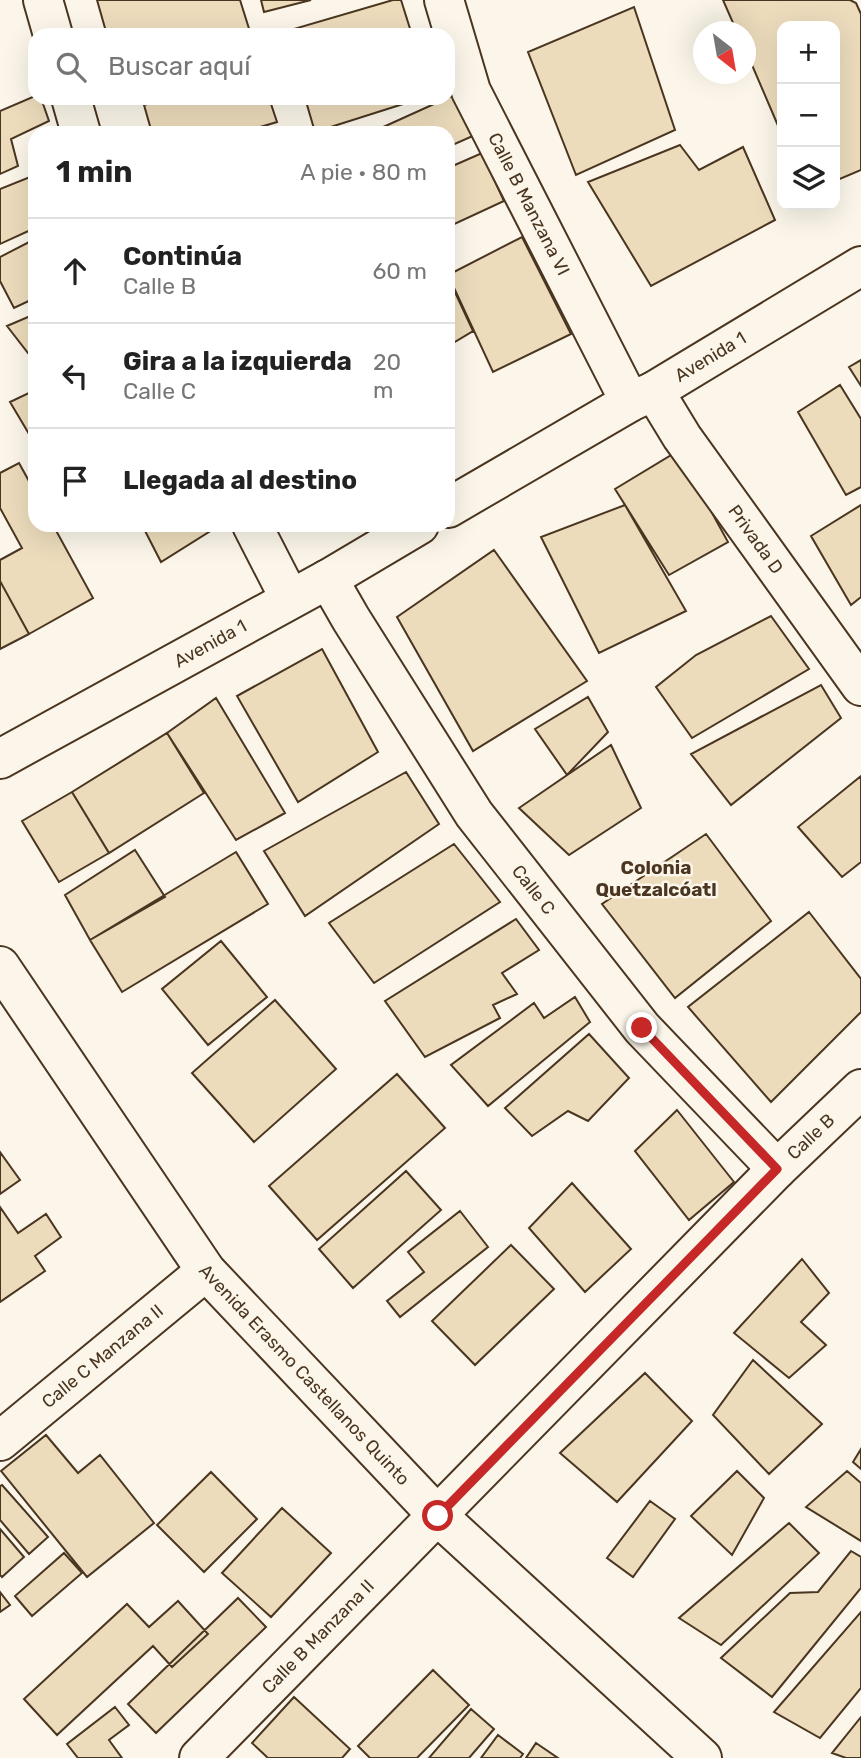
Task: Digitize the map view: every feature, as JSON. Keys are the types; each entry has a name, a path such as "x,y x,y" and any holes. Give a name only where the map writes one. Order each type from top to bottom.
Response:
{"street":[{"path":"43,0 51,28"},
{"name":"Calle B Manzana VI","path":"444,0 452,28"},
{"name":"Calle B Manzana VI","path":"455,37 471,91 642,396"},
{"path":"73,105 78,126"},
{"name":"Avenida 1","path":"455,504 861,266"},
{"name":"Privada D","path":"642,396 682,437 861,686"},
{"path":"256,532 290,599"},
{"name":"Avenida 1","path":"0,760 328,579 407,532"},
{"name":"Calle C","path":"328,579 474,814 642,1028 777,1169"},
{"name":"Avenida Erasmo Castellanos Quinto","path":"0,966 206,1271 438,1516 702,1758"},
{"name":"Calle B","path":"438,1516 777,1169 861,1089"},
{"name":"Calle C Manzana II","path":"0,1440 206,1271"},
{"name":"Calle B Manzana II","path":"199,1758 438,1516"}],"building":[{"path":"97,0 240,0 249,28 105,28"},
{"path":"261,0 311,0 264,12"},
{"path":"401,0 410,28 297,28"},
{"path":"723,0 850,0 856,3 861,14 861,170 840,179 840,21 777,21 777,123 756,74 756,21 732,21"},
{"path":"634,7 675,130 576,175 528,52"},
{"path":"455,94 475,135 455,144 455,126 385,126 432,105 455,105"},
{"path":"28,99 28,105 43,105 49,121 38,126 28,126 28,131 11,139 18,166 0,174 0,111"},
{"path":"144,105 271,105 277,122 264,126 150,126"},
{"path":"307,105 400,105 334,126 313,126"},
{"path":"680,145 699,170 743,147 775,220 651,286 588,182"},
{"path":"482,153 504,201 455,224 455,165"},
{"path":"28,178 28,231 0,244 0,189"},
{"path":"522,237 571,334 493,372 455,290 455,271"},
{"path":"28,243 28,301 14,308 0,281 0,257"},
{"path":"455,292 473,331 455,342"},
{"path":"28,317 28,353 7,326"},
{"path":"861,360 861,386 849,367"},
{"path":"840,385 861,419 861,487 846,495 798,412"},
{"path":"28,393 28,432 10,402"},
{"path":"678,451 728,542 669,575 615,489"},
{"path":"19,463 28,479 28,532 57,532 93,598 29,634 0,581 0,560 22,548 0,508 0,473"},
{"path":"625,505 686,611 599,653 541,537"},
{"path":"861,505 861,597 851,605 811,536"},
{"path":"146,532 209,532 161,562"},
{"path":"494,550 587,681 473,751 397,617"},
{"path":"0,581 29,634 0,649"},
{"path":"771,616 809,669 692,738 656,687 696,655"},
{"path":"322,649 378,752 298,802 237,696"},
{"path":"821,685 841,718 731,805 691,754"},
{"path":"588,697 608,732 567,775 535,729"},
{"path":"216,698 285,813 236,840 167,733"},
{"path":"167,733 204,793 109,853 72,792"},
{"path":"611,745 641,808 569,855 519,808"},
{"path":"406,772 439,824 305,916 264,851"},
{"path":"861,776 861,862 842,877 798,827"},
{"path":"72,792 109,853 59,882 22,821"},
{"path":"706,834 771,921 675,998 602,904"},
{"path":"454,844 500,902 374,983 329,923"},
{"path":"135,850 165,897 90,940 65,895"},
{"path":"236,852 268,904 122,992 90,940"},
{"path":"809,912 861,979 861,1012 771,1102 688,1007"},
{"path":"516,919 539,950 502,973 517,994 493,1005 500,1018 425,1057 385,1001"},
{"path":"221,941 267,997 208,1045 162,989"},
{"path":"575,997 590,1022 488,1106 451,1065 534,1003 544,1018"},
{"path":"275,1000 336,1069 254,1142 192,1073"},
{"path":"589,1034 629,1078 588,1121 568,1111 532,1136 505,1108"},
{"path":"397,1074 445,1128 317,1240 269,1186"},
{"path":"677,1110 734,1182 689,1220 635,1151"},
{"path":"0,1152 20,1180 0,1194"},
{"path":"406,1171 441,1210 353,1288 319,1249"},
{"path":"572,1183 631,1249 585,1292 529,1228"},
{"path":"0,1207 18,1233 46,1214 61,1237 35,1256 45,1271 0,1302"},
{"path":"460,1211 488,1247 400,1317 387,1301 424,1272 408,1252"},
{"path":"511,1245 554,1289 475,1365 432,1321"},
{"path":"802,1259 829,1293 801,1322 826,1345 789,1378 734,1333"},
{"path":"753,1360 822,1424 769,1474 713,1415"},
{"path":"645,1373 692,1421 617,1502 560,1453"},
{"path":"46,1435 78,1473 100,1455 154,1523 87,1577 1,1471"},
{"path":"861,1449 861,1469 853,1462"},
{"path":"737,1471 764,1498 732,1555 691,1516"},
{"path":"847,1471 861,1483 861,1541 806,1507"},
{"path":"211,1472 257,1519 204,1572 157,1525"},
{"path":"2,1485 48,1537 29,1554 0,1520"},
{"path":"650,1501 675,1519 633,1577 607,1558"},
{"path":"282,1508 331,1553 271,1617 222,1573"},
{"path":"789,1523 819,1553 721,1645 679,1618"},
{"path":"0,1529 24,1557 2,1577 0,1575"},
{"path":"851,1551 861,1557 861,1588 772,1697 721,1658 790,1593 818,1592"},
{"path":"64,1553 82,1573 32,1616 15,1596"},
{"path":"0,1592 10,1605 0,1612"},
{"path":"238,1598 266,1627 156,1733 128,1704"},
{"path":"178,1601 208,1634 172,1667 153,1646 57,1735 24,1699 127,1604 149,1627"},
{"path":"861,1612 861,1688 820,1738 774,1712"},
{"path":"433,1670 469,1705 417,1758 370,1758 358,1746"},
{"path":"294,1697 350,1749 342,1758 268,1758 252,1743"},
{"path":"115,1707 129,1725 109,1740 122,1758 78,1758 67,1744"},
{"path":"471,1709 494,1729 469,1758 429,1758"},
{"path":"861,1717 861,1758 846,1758 832,1753"},
{"path":"498,1735 523,1754 520,1758 481,1758"},
{"path":"536,1743 558,1758 526,1758"}],"district":[{"name":"Colonia Quetzalcóatl","path":"656,878"}],"route":[{"path":"438,1516 777,1169 642,1028"}]}
